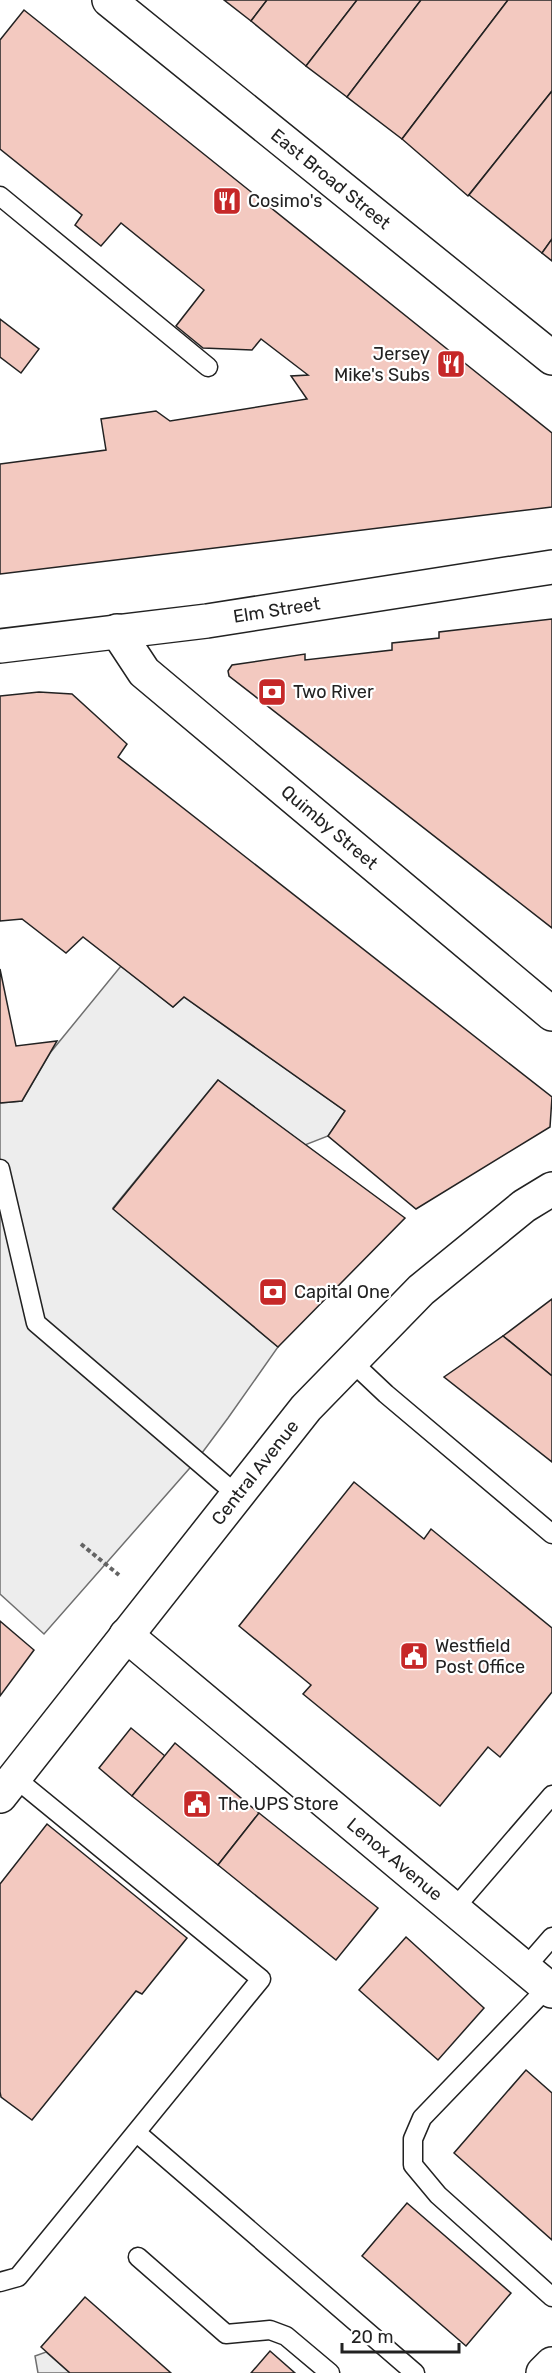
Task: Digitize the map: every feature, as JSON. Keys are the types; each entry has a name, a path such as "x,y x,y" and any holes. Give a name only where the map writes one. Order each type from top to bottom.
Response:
{"street":[{"name":"East Broad Street","path":"109,0 552,357"},
{"name":"Elm Street","path":"0,646 207,621 552,567"},
{"name":"Quimby Street","path":"117,631 144,672 552,1014"},
{"name":"Central Avenue","path":"7,1787 306,1408 421,1290 524,1206 552,1190"},
{"name":"Lenox Avenue","path":"126,1635 542,1982"},
{"path":"543,2373 552,2364"}],"lane":[{"path":"0,195 208,367"},
{"path":"0,1169 36,1323 237,1495"},
{"path":"351,1361 386,1394 552,1534"},
{"path":"0,2282 18,2277 261,1979 7,1787"},
{"path":"454,1909 552,1795"},
{"path":"552,1937 542,1982 422,2118 412,2139 413,2165 438,2195 552,2297"},
{"path":"137,2133 415,2373"},
{"path":"138,2257 226,2334 270,2330 286,2336 330,2373"}],"path":[{"path":"81,1545 119,1575"}],"shaded area":[{"path":"121,966 173,1007 184,997 345,1111 328,1136 305,1145 218,1080 113,1208 278,1347 196,1461 44,1634 0,1594 0,1103 22,1101 50,1053"},
{"path":"46,2352 70,2373 38,2373 35,2356"}],"building":[{"path":"224,0 267,0 251,21"},
{"path":"267,0 357,0 306,66 251,21"},
{"path":"357,0 421,0 347,97 306,66"},
{"path":"421,0 508,0 402,139 347,97"},
{"path":"508,0 552,0 552,91 468,196 402,139"},
{"path":"24,10 552,433 552,507 0,574 0,464 106,450 101,419 156,411 170,421 307,399 291,376 308,375 261,339 252,350 203,348 176,326 204,290 121,223 101,246 75,225 82,215 0,149 0,40"},
{"path":"552,91 552,239 542,253 469,195"},
{"path":"552,239 552,261 542,253"},
{"path":"0,319 39,349 21,373 0,357"},
{"path":"552,619 552,928 229,676 228,671 232,665 305,654 305,660 392,650 392,643 439,638 439,632"},
{"path":"39,692 72,694 127,744 118,757 552,1097 550,1127 416,1209 328,1136 345,1111 184,997 173,1007 83,937 66,953 22,919 0,921 0,696"},
{"path":"0,969 16,1046 57,1041 22,1101 0,1103"},
{"path":"218,1080 405,1218 278,1347 113,1209"},
{"path":"552,1299 552,1376 503,1336"},
{"path":"503,1336 552,1376 552,1462 444,1377"},
{"name":"Westfield Post Office","path":"354,1482 424,1539 431,1529 552,1628 552,1692 500,1757 488,1747 440,1806 303,1694 311,1685 239,1626"},
{"path":"0,1621 34,1650 0,1696"},
{"path":"131,1728 165,1756 132,1796 99,1768"},
{"path":"175,1743 259,1813 218,1865 132,1796"},
{"path":"259,1813 378,1908 336,1960 218,1865"},
{"path":"47,1824 187,1938 142,1994 136,1991 32,2120 1,2097 0,2092 0,1884"},
{"path":"406,1937 484,2008 438,2060 359,1990"},
{"path":"526,2070 552,2093 552,2240 454,2153"},
{"path":"407,2203 511,2293 466,2346 362,2256"},
{"path":"85,2297 171,2373 70,2373 41,2347"},
{"path":"270,2351 295,2373 251,2373"}],"place":[{"name":"Cosimo's","path":"227,201"},
{"name":"Jersey Mike's Subs","path":"451,364"},
{"name":"Two River","path":"272,692"},
{"name":"Capital One","path":"273,1292"},
{"name":"Westfield Post Office","path":"414,1656"},
{"name":"The UPS Store","path":"197,1804"}]}
